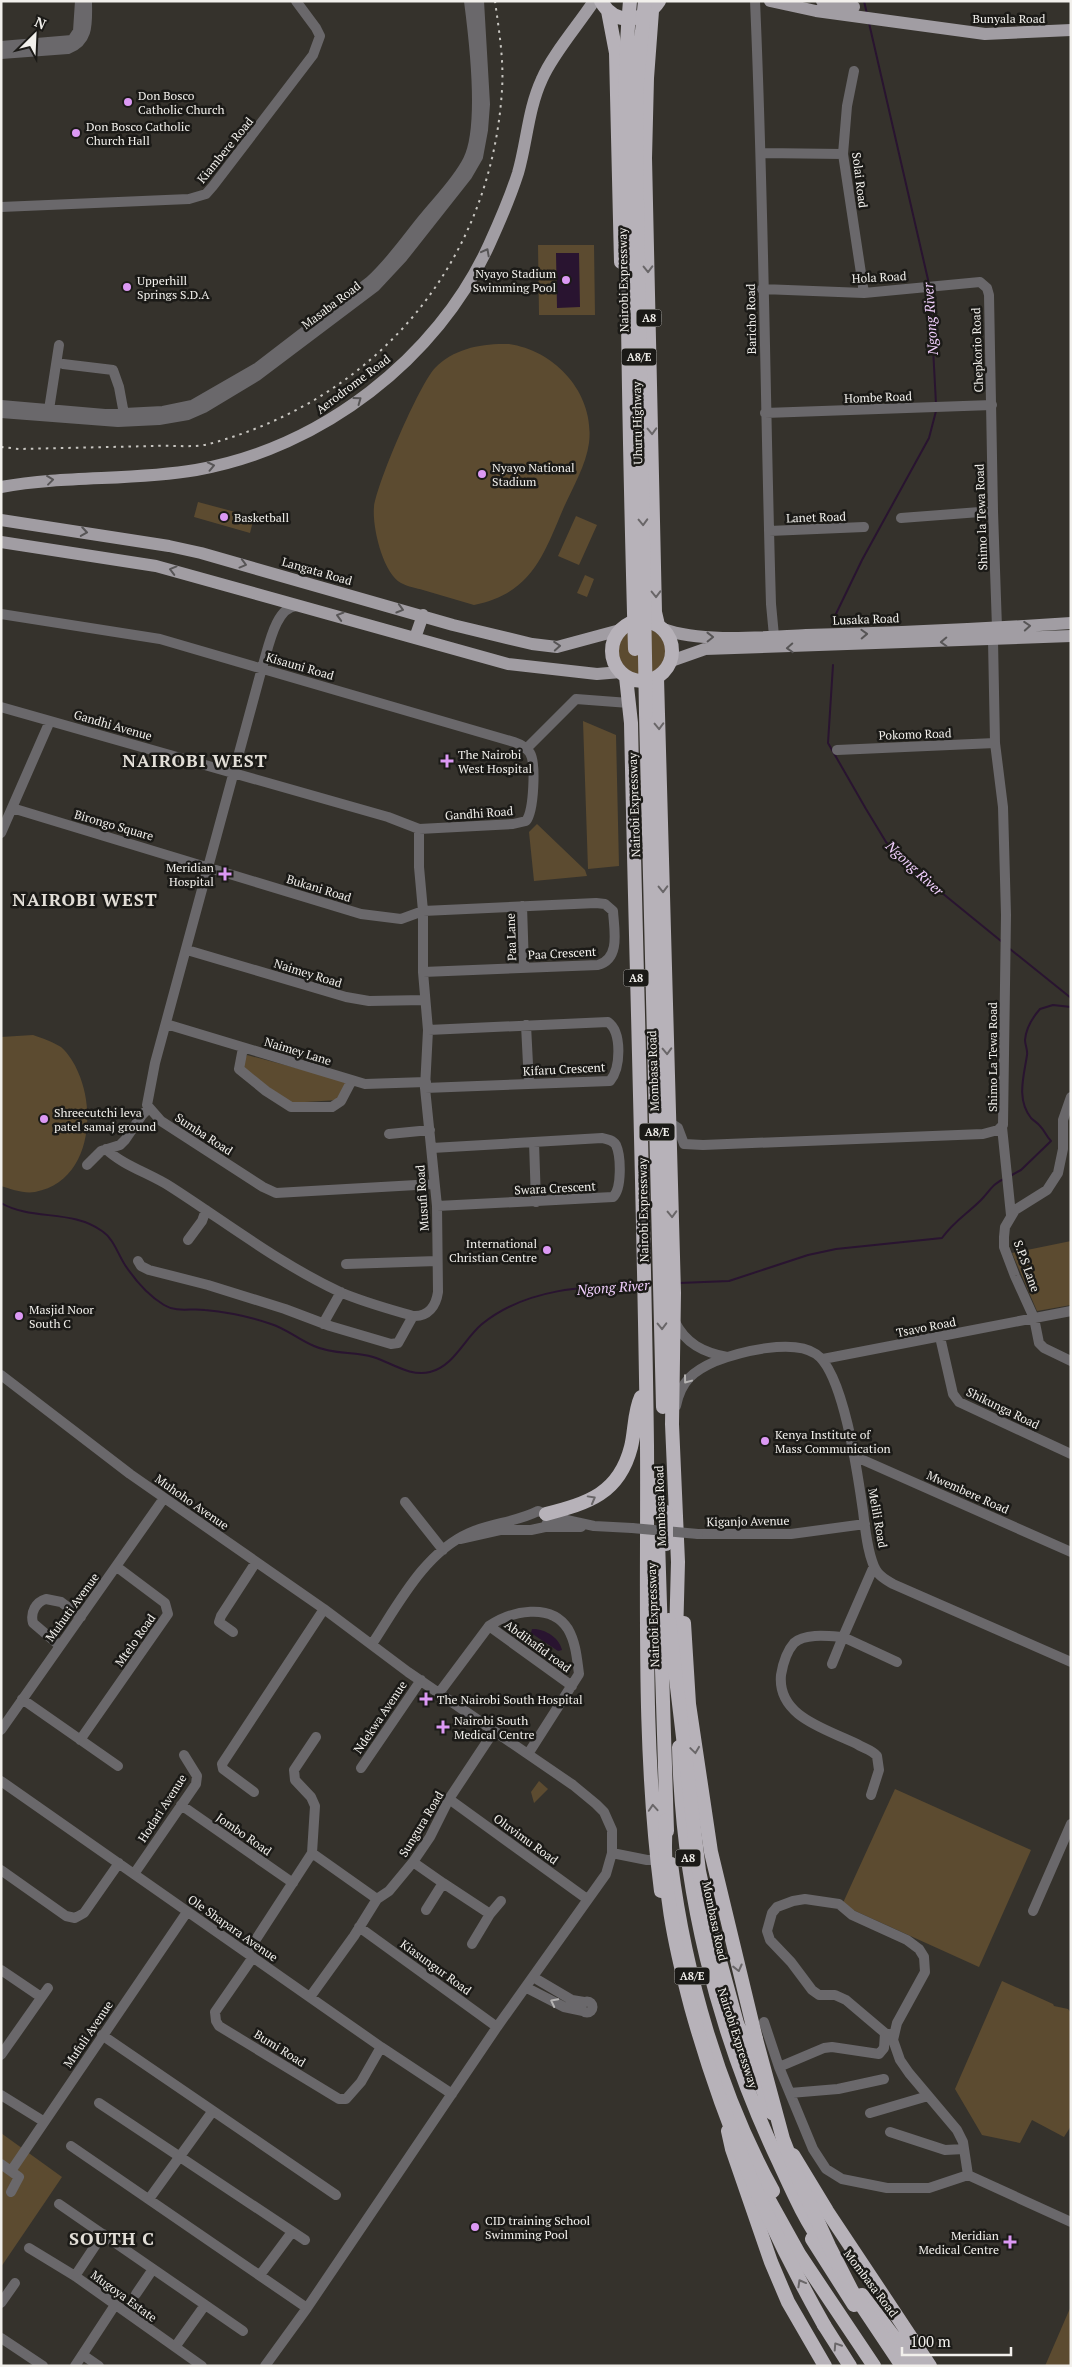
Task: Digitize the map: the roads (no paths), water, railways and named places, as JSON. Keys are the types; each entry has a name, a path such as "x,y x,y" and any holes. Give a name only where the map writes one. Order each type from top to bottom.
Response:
{"highway":[{"name":"Nairobi Expressway","path":"630,1 626,140 630,437 644,933 652,1393 666,1820 676,1898 695,1987 729,2092 764,2174 789,2218 826,2280 885,2366"},
{"name":"Nairobi Expressway","path":"652,4 637,82 638,316 671,1756 678,1843 696,1952 713,2016 743,2099 775,2173 839,2283 898,2366"},
{"name":"A8","path":"604,6 616,16 635,19 652,4"},
{"name":"Uhuru Highway","path":"652,4 647,69 645,158 655,612 660,627"},
{"name":"Uhuru Highway","path":"604,6 616,53 630,606 624,628"},
{"path":"624,628 644,621 660,627"},
{"name":"A8","path":"660,627 672,644 671,661"},
{"name":"A8","path":"623,675 612,656 615,638 624,628"},
{"path":"623,675 641,682 657,678 666,671 671,661"},
{"name":"Mombasa Road","path":"623,675 631,723 646,1387 648,1717 658,1860 665,1916 683,2000 699,2045 761,2185 778,2219 874,2366"},
{"name":"Mombasa Road","path":"657,678 674,1286 672,1424 678,1562 676,1612 680,1798 699,1924 720,2011 734,2056 760,2121 789,2184 820,2240 916,2366"},
{"path":"543,1520 593,1500 614,1482 631,1447 639,1400 646,1387"},
{"path":"678,1562 689,1704 711,1852 782,2139 806,2196 852,2291 902,2366"},
{"path":"669,1620 699,1871 710,1928 737,2023 763,2093 788,2146 827,2211 930,2366"},
{"path":"666,1820 664,1852 668,1901 677,1948 695,2020 718,2097 738,2151 765,2214 824,2325 850,2366"},
{"path":"720,2093 732,2149 771,2262 788,2302 825,2366"}],"main road":[{"name":"Aerodrome Road","path":"1,487 58,479 195,470 226,463 265,450 319,426 369,392 397,369 429,337 476,270 505,208 518,172 529,114 542,78 594,1"},
{"name":"Bunyala Road","path":"770,1 816,10 985,34 1071,30"},
{"name":"Bunyala Road","path":"822,1 961,24 1011,26 1071,23"},
{"name":"Langata Road","path":"1,520 169,546 201,553 511,640 544,647 566,645 624,628"},
{"path":"1,542 156,566 304,606 487,659 528,668 623,675"},
{"path":"415,638 423,615"},
{"name":"Lusaka Road","path":"671,661 705,649 995,634 1071,623"},
{"name":"Lusaka Road","path":"660,627 678,635 701,637 995,634 1071,636"}],"street":[{"path":"1,46 72,40 76,37 79,26 80,1"},
{"path":"1,54 68,49 76,46 85,37 87,1"},
{"name":"Kiambere Road","path":"1,207 188,200 206,194 234,162 313,55 320,36 296,1"},
{"name":"Masaba Road","path":"397,258 467,161 472,150 476,102 475,51 469,1"},
{"name":"Masaba Road","path":"1,405 112,422 150,417 192,405 224,392 255,373 364,291 397,258 467,176 478,157 483,130 484,104 479,1"},
{"name":"Baricho Road","path":"755,1 762,153 762,289 765,413 774,636"},
{"name":"Solai Road","path":"854,71 843,154 864,292"},
{"path":"762,153 843,154"},
{"name":"Hola Road","path":"762,289 864,292 980,282 987,288 989,295"},
{"name":"Chepkorio Road","path":"989,295 992,405"},
{"path":"48,413 59,344"},
{"path":"107,359 119,387 124,414"},
{"path":"63,364 112,370"},
{"name":"Hombe Road","path":"765,413 992,405"},
{"name":"Shimo la Tewa Road","path":"992,405 995,634"},
{"name":"Masaba Road","path":"1,413 124,414 150,417"},
{"path":"901,518 992,512"},
{"name":"Lanet Road","path":"769,531 864,527"},
{"path":"86,1166 96,1154 120,1145 149,1108 150,1088 166,1024 262,668 280,616 288,607 304,606"},
{"name":"Kisauni Road","path":"1,614 146,637 262,668 505,739 526,749"},
{"name":"Shimo La Tewa Road","path":"669,1122 678,1128 684,1144 703,1145 983,1134 1002,1127 1004,1122 1006,915 1003,807 995,743 995,634"},
{"path":"526,749 576,700 628,703"},
{"name":"Gandhi Avenue","path":"1,707 405,822 419,829"},
{"path":"1,833 50,721"},
{"name":"Pokomo Road","path":"837,750 995,743"},
{"name":"Gandhi Road","path":"419,829 513,824 526,821 532,808 532,758 526,749"},
{"name":"Birongo Square","path":"12,808 209,867"},
{"name":"Musufi Road","path":"413,1316 423,1315 436,1303 438,1292 437,1206 426,1085 428,1030 423,972 423,911 419,867 419,829"},
{"name":"Bukani Road","path":"209,867 361,914 401,919 423,911"},
{"name":"Paa Crescent","path":"423,911 604,904 613,910 614,940 613,954 605,963 423,972"},
{"name":"Paa Lane","path":"522,906 524,968"},
{"name":"Naimey Road","path":"187,950 346,997 369,1001 425,1000"},
{"name":"Kifaru Crescent","path":"426,1085 529,1084 610,1080 617,1069 617,1035 613,1026 602,1021 428,1030"},
{"name":"Naimey Lane","path":"166,1024 352,1080 376,1084 426,1085"},
{"path":"526,1025 529,1084"},
{"path":"243,1048 239,1068 266,1091 291,1107 332,1107 340,1101 352,1080"},
{"path":"1011,1215 1022,1205 1047,1190 1058,1173 1063,1149 1062,1120 1071,1097"},
{"name":"Sumba Road","path":"149,1108 161,1121 263,1187 276,1193 434,1184"},
{"path":"1002,1127 1011,1215"},
{"path":"390,1134 430,1130"},
{"name":"Swara Crescent","path":"432,1148 602,1138 610,1140 615,1144 618,1153 620,1187 614,1197 605,1199 437,1206"},
{"path":"534,1142 536,1202"},
{"path":"106,1149 114,1158 155,1177 250,1240 341,1292 413,1316 396,1345 323,1324 285,1309 216,1287 172,1278 144,1269 138,1261"},
{"path":"188,1240 202,1220 206,1210"},
{"name":"S.P.S Lane","path":"1011,1215 1005,1227 1004,1248 1034,1318 1041,1346 1071,1361"},
{"path":"346,1264 437,1261"},
{"path":"323,1324 341,1292"},
{"name":"Tsavo Road","path":"823,1359 1071,1311"},
{"path":"673,1319 687,1341 706,1352 727,1357"},
{"name":"Shikunga Road","path":"940,1337 953,1394 959,1402 1071,1454"},
{"path":"672,1424 677,1400 685,1380 696,1370 727,1357 757,1350 794,1347 814,1352 823,1359"},
{"name":"Melili Road","path":"823,1359 833,1375 854,1456 865,1524 874,1566 878,1573 893,1584 1071,1662"},
{"name":"Muhoho Avenue","path":"1,1375 164,1498 324,1609 439,1693 573,1785 604,1812 612,1830 612,1852 606,1874 527,1988 497,2027 307,2308 265,2366"},
{"name":"Mwembere Road","path":"854,1456 1071,1552"},
{"name":"Muhuti Avenue","path":"1,1730 164,1498"},
{"path":"405,1502 443,1550"},
{"path":"460,1539 543,1520"},
{"path":"372,1644 416,1580 443,1550 474,1531 543,1520"},
{"name":"Kiganjo Avenue","path":"543,1520 559,1528 594,1526 698,1534 790,1534 865,1524"},
{"path":"233,1632 219,1622 256,1562"},
{"path":"832,1664 874,1566"},
{"name":"Mtelo Road","path":"80,1740 168,1614 165,1603 117,1567"},
{"path":"60,1646 33,1623 32,1614 36,1606 46,1599 57,1600 80,1617"},
{"path":"254,1792 223,1769 222,1764 324,1609"},
{"path":"439,1693 489,1626 497,1621 524,1612 540,1612 555,1616 568,1630 574,1644 579,1674 528,1754"},
{"name":"Abdihafid road","path":"489,1626 572,1686"},
{"path":"871,1795 879,1770 877,1756 810,1723 796,1712 782,1693 782,1667 788,1650 796,1641 818,1636 843,1638 897,1662"},
{"name":"Ndekwa Avenue","path":"361,1768 421,1680"},
{"path":"22,1699 118,1766"},
{"name":"Sungura Road","path":"310,1997 360,1927 376,1899 389,1891 413,1862 430,1837 449,1799 494,1731"},
{"path":"250,1955 312,1853 316,1817 315,1806 311,1797 295,1780 293,1775 294,1770 316,1737"},
{"name":"Hodari Avenue","path":"134,1874 197,1780 197,1776 184,1755"},
{"name":"Ole Shapara Avenue","path":"1,1781 381,2047 452,2094"},
{"name":"Oluvimu Road","path":"449,1799 587,1899"},
{"name":"Jombo Road","path":"181,1806 293,1883"},
{"path":"1033,1911 1071,1824"},
{"path":"612,1852 647,1860 658,1860"},
{"path":"312,1853 376,1899"},
{"path":"413,1862 490,1914"},
{"path":"1,1870 66,1916 75,1918 84,1913 119,1864"},
{"path":"426,1910 444,1883"},
{"path":"779,2067 824,2048 832,2047 879,2054 884,2048 889,2034 925,1972 924,1957 919,1949 907,1940 852,1915 839,1904 805,1899 776,1907 772,1913 767,1931 770,1940 791,1962 812,1990 819,1995 835,1995 846,2000 889,2034 900,2060 957,2130 964,2149 968,2175"},
{"path":"472,1944 490,1914 501,1901"},
{"name":"Mufuli Avenue","path":"11,2171 102,2035 188,1912"},
{"name":"Kiasungur Road","path":"360,1927 497,2027"},
{"name":"Bumi Road","path":"250,1955 215,2012 216,2021 219,2026 339,2098 346,2099 361,2082 381,2047"},
{"path":"1,1970 41,1997"},
{"path":"527,1988 564,2007 584,2007 533,1977"},
{"path":"1,2055 48,1988"},
{"path":"764,2022 779,2067 813,2149 826,2170 842,2179 887,2188 929,2188 968,2175 1071,2222"},
{"path":"102,2035 212,2112 336,2194"},
{"path":"790,2092 838,2089 884,2079"},
{"path":"1,2095 43,2122"},
{"path":"870,2113 928,2096"},
{"path":"100,2102 305,2240"},
{"path":"149,2199 212,2112"},
{"path":"890,2132 944,2150 964,2149"},
{"path":"71,2146 307,2308"},
{"path":"1,2164 19,2179 11,2192"},
{"path":"60,2204 243,2331"},
{"path":"260,2275 292,2232"},
{"path":"75,2276 102,2234"},
{"name":"Mugoya Estate","path":"29,2248 75,2276 202,2366"},
{"path":"136,2294 153,2269"},
{"path":"1,2303 15,2283"},
{"path":"75,2366 115,2305"},
{"path":"175,2347 205,2305"},
{"path":"1,2338 44,2366"},
{"path":"83,2354 99,2366"}],"waterway":[{"name":"Ngong River","path":"864,1 867,14"},
{"name":"Ngong River","path":"869,23 929,284"},
{"name":"Ngong River","path":"930,291 936,404"},
{"name":"Ngong River","path":"833,620 862,560 929,438 936,411"},
{"name":"Ngong River","path":"833,665 828,743 886,842 904,862 1001,941"},
{"name":"Ngong River","path":"1010,949 1071,998"},
{"name":"Ngong River","path":"1010,1176 1021,1170 1051,1141 1026,1111 1022,1095 1027,1053 1025,1040 1027,1031 1032,1019 1040,1009 1053,1005 1071,1007"},
{"name":"Ngong River","path":"679,1283 729,1281 808,1255 836,1249 942,1238 994,1185 1004,1179"},
{"name":"Ngong River","path":"1,1203 26,1212 78,1220 102,1231 112,1242 125,1265 138,1282 164,1305 179,1310 213,1311 255,1319 277,1326 321,1349 366,1355 415,1373 430,1372 446,1364 482,1324 499,1312 518,1303 557,1291 599,1286 640,1285"}],"railway":[{"path":"1,447 19,449 209,444 269,423 324,394 372,358 414,315 448,267 475,212 493,153 502,90 502,57 495,1"}],"place":[{"name":"Don Bosco Catholic Church","path":"128,102"},
{"name":"Don Bosco Catholic Church Hall","path":"76,133"},
{"name":"Nyayo Stadium Swimming Pool","path":"566,280"},
{"name":"Upperhill Springs S.D.A","path":"127,287"},
{"name":"Nyayo National Stadium","path":"482,474"},
{"name":"Basketball","path":"224,517"},
{"name":"The Nairobi West Hospital","path":"447,761"},
{"name":"Meridian Hospital","path":"225,874"},
{"name":"Shreecutchi leva patel samaj ground","path":"44,1119"},
{"name":"International Christian Centre","path":"547,1250"},
{"name":"Masjid Noor South C","path":"19,1316"},
{"name":"Kenya Institute of Mass Communication","path":"765,1441"},
{"name":"The Nairobi South Hospital","path":"426,1699"},
{"name":"Nairobi South Medical Centre","path":"443,1727"},
{"name":"CID training School Swimming Pool","path":"475,2227"},
{"name":"Meridian Medical Centre","path":"1010,2242"}],"district":[{"name":"NAIROBI WEST","path":"195,760"},
{"name":"NAIROBI WEST","path":"85,899"},
{"name":"SOUTH C","path":"112,2238"}]}
